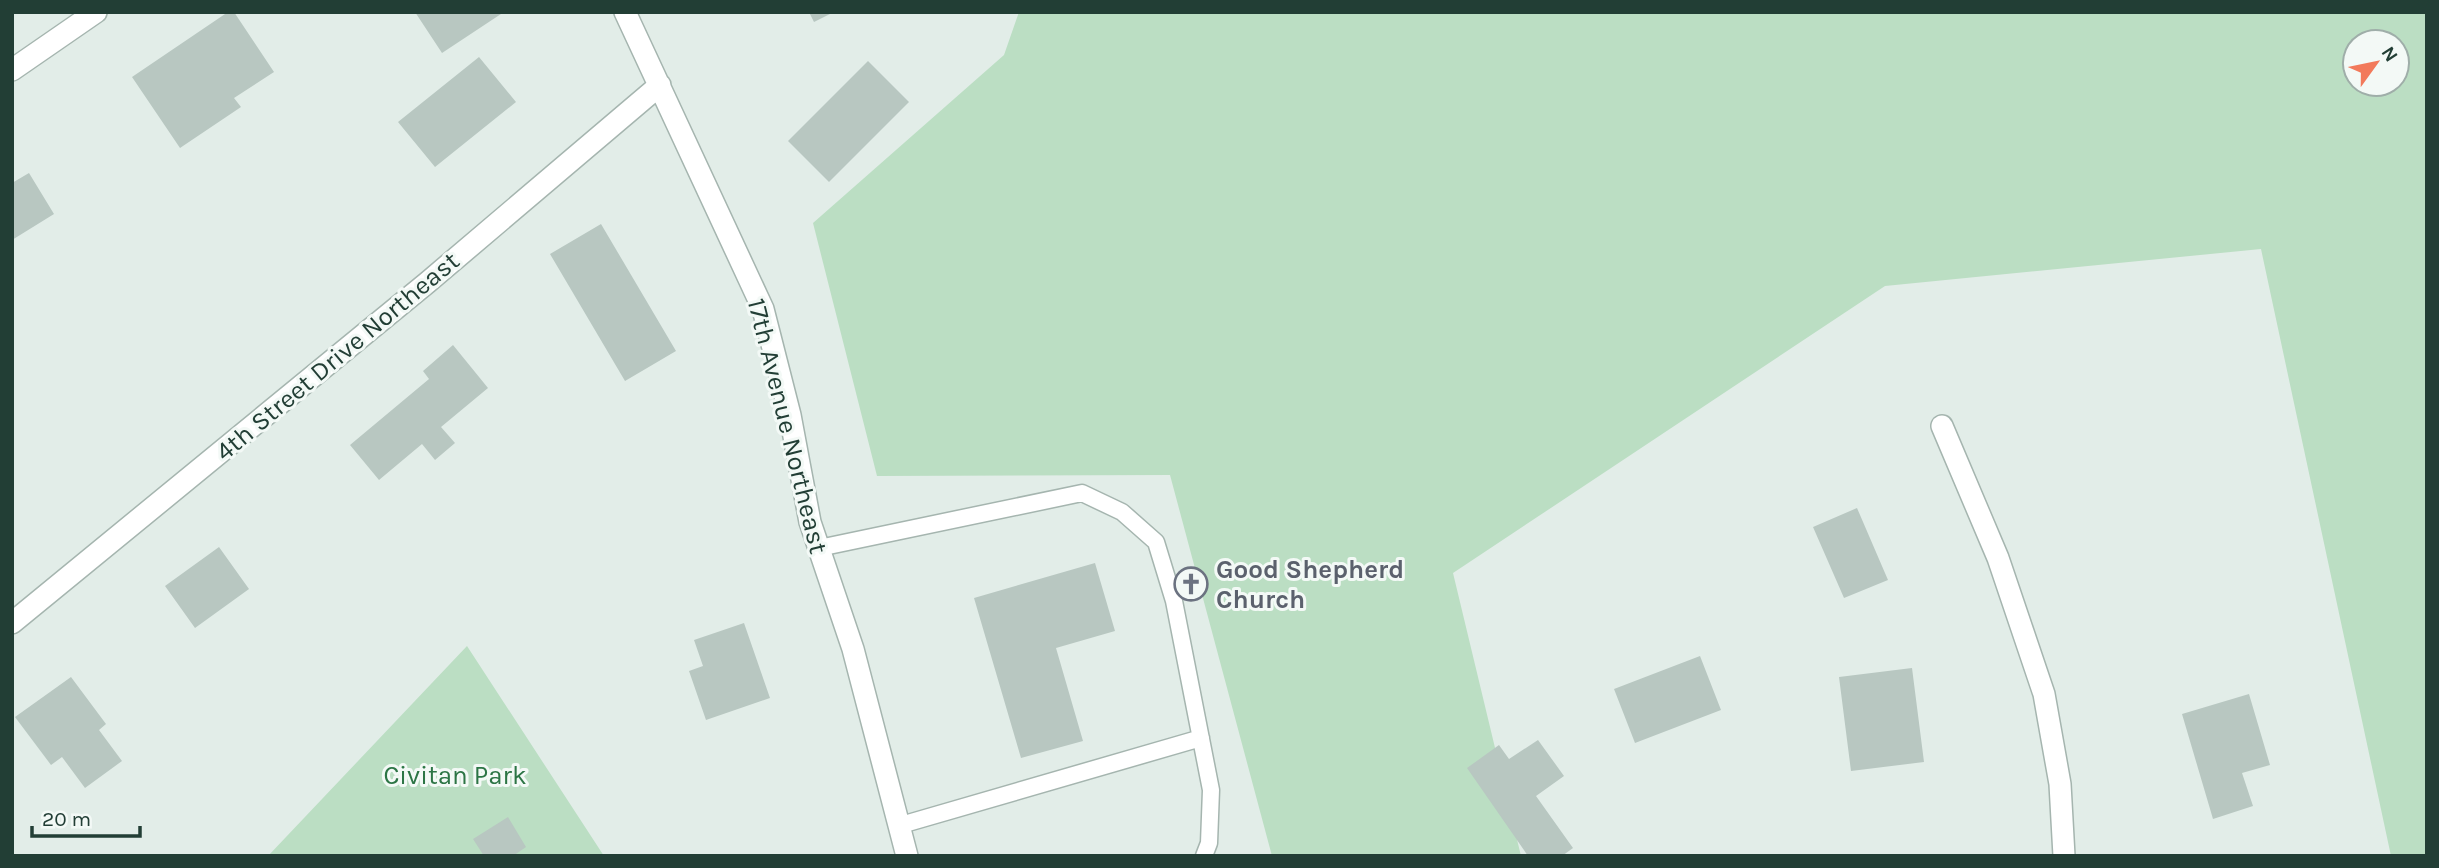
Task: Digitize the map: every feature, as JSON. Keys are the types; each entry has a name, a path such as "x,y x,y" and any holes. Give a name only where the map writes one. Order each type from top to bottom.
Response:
{"street":[{"path":"12,70 96,12"},
{"name":"17th Avenue Northeast","path":"625,12 763,309 790,415 810,522 853,649 907,856"},
{"name":"4th Street Drive Northeast","path":"12,624 428,282 660,85"},
{"path":"1942,426 1998,558 2044,694 2060,784 2064,856"}],"lane":[{"path":"818,548 1082,493 1122,512 1156,542 1174,601 1211,789 1209,843 1204,856"},
{"path":"901,825 1201,738"}],"green space":[{"path":"1019,12 2427,12 2427,856 2391,856 2261,249 1885,286 1453,573 1521,856 1272,856 1170,475 877,476 813,223 1004,55"},
{"name":"Civitan Park","path":"467,646 604,856 268,856"}],"building":[{"path":"228,12 234,12 274,72 234,98 241,107 180,148 132,77"},
{"path":"415,12 504,12 442,53"},
{"path":"809,12 834,12 814,22"},
{"path":"479,57 516,102 435,167 398,122"},
{"path":"868,61 909,102 829,182 788,141"},
{"path":"29,173 54,214 12,240 12,183"},
{"path":"601,224 676,351 625,381 550,254"},
{"path":"453,345 488,388 441,427 455,443 435,460 422,444 379,480 350,445 429,379 423,371"},
{"path":"1857,508 1888,580 1844,598 1813,527"},
{"path":"219,547 249,589 195,628 165,586"},
{"path":"1095,563 1115,631 1056,648 1083,741 1021,758 974,598"},
{"path":"744,623 770,698 706,720 689,671 703,666 694,640"},
{"path":"1700,656 1721,710 1635,743 1614,689"},
{"path":"1912,668 1924,762 1851,771 1839,677"},
{"path":"71,677 106,724 99,730 122,761 85,788 62,757 51,765 15,717"},
{"path":"2249,694 2270,765 2242,773 2253,806 2213,819 2182,714"},
{"path":"1538,740 1564,776 1536,796 1573,848 1562,856 1528,856 1467,768 1499,745 1509,759"},
{"path":"508,817 526,847 513,856 484,856 473,839"}],"place":[{"name":"Good Shepherd Church","path":"1191,584"}]}
